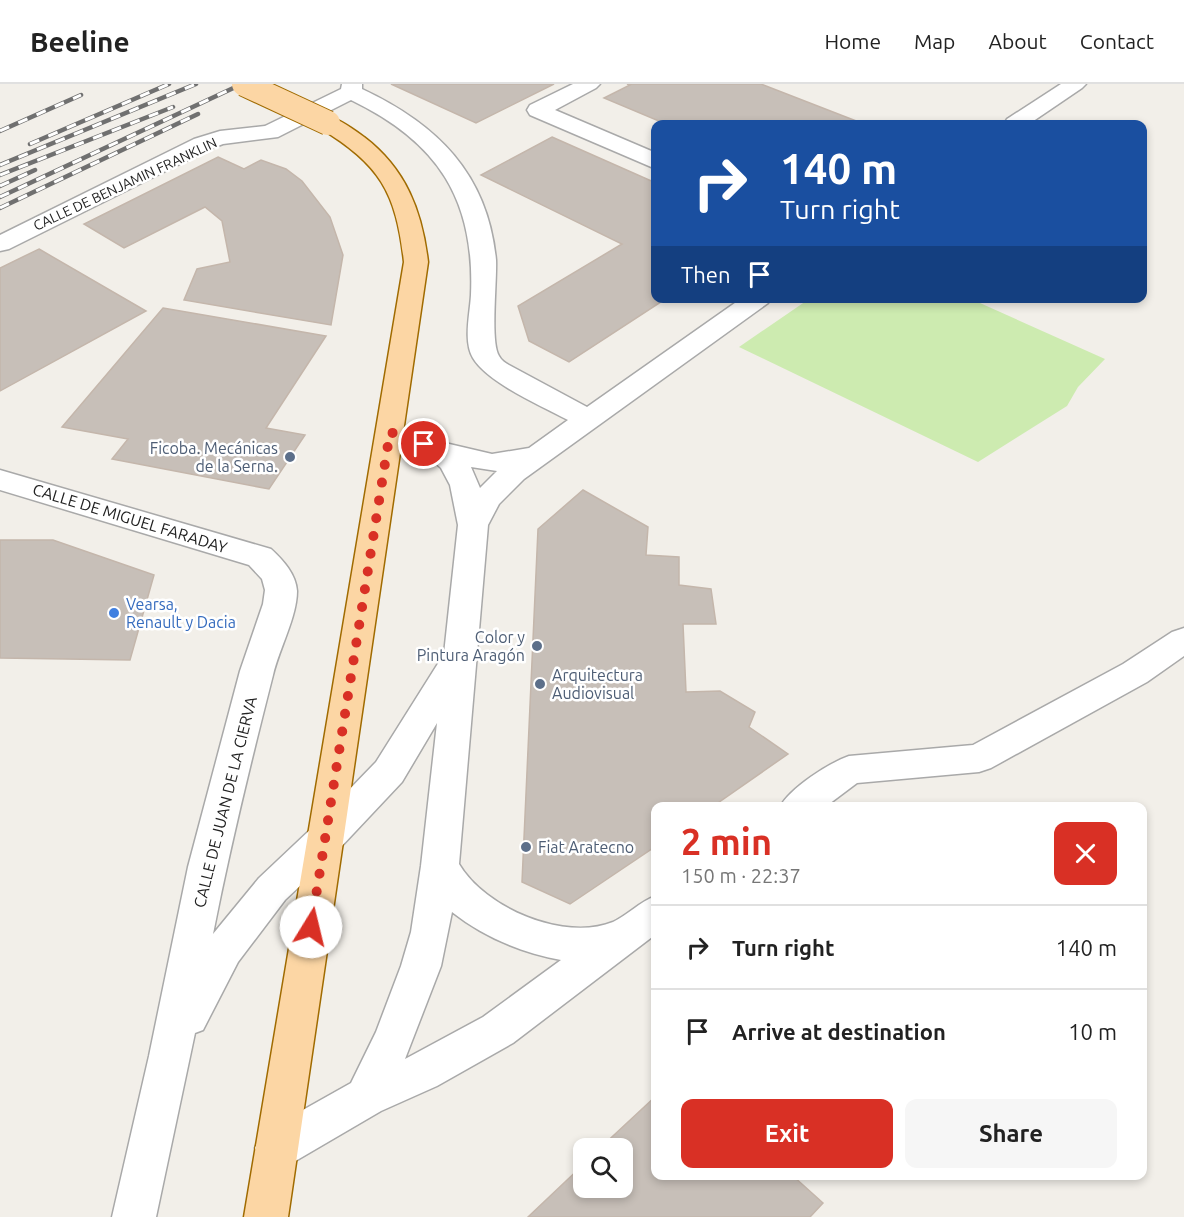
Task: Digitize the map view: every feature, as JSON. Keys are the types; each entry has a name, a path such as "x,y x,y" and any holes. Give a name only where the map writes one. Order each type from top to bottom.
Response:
{"main road":[{"path":"244,84 328,123 358,143 385,169 407,205 412,223 416,262 415,280 266,1217"}],"street":[{"path":"589,84 538,110 651,160"},
{"path":"1021,120 1076,84"},
{"path":"352,88 393,113 421,135 451,165 466,190 477,222 480,240 484,286 483,340 485,356 489,363 587,419"},
{"name":"CALLE DE BENJAMIN FRANKLIN","path":"0,244 202,144 220,138 270,132 352,88"},
{"path":"473,525 487,499 499,485 536,455 752,303"},
{"path":"390,432 443,452 492,463 536,455"},
{"path":"366,1097 395,1036 421,966 430,932 440,866 473,525 464,484 453,462 443,452"},
{"name":"CALLE DE MIGUEL FARADAY","path":"0,480 260,557"},
{"name":"CALLE DE JUAN DE LA CIERVA","path":"134,1217 170,1056 207,867 257,670 279,604 281,590 278,578 271,567 260,557"},
{"path":"805,802 849,770 979,758 1135,673 1184,640"},
{"name":"CALLE DE JUAN DE LA CIERVA","path":"170,1056 224,950 272,889 325,839 389,772 460,655"},
{"path":"440,866 454,890 475,907 535,938 557,943 582,944 623,937"},
{"path":"277,1148 366,1097 422,1072 498,1030 651,916"}],"green space":[{"path":"803,303 980,303 1105,359 1078,387 1067,406 978,462 739,347"}],"building":[{"path":"391,84 554,84 476,123"},
{"path":"627,84 761,84 854,120 656,120 604,98 630,85"},
{"path":"552,137 651,181 651,303 659,303 569,362 529,341 518,306 622,244 481,175"},
{"path":"218,157 244,169 261,160 286,169 302,181 330,217 343,255 331,325 184,300 197,269 230,262 222,221 205,207 124,248 84,224"},
{"path":"39,249 146,311 0,391 0,268"},
{"path":"163,308 326,336 266,428 305,435 269,489 112,459 128,439 62,427"},
{"path":"583,490 648,527 646,555 679,557 679,585 711,589 716,624 683,624 686,692 720,691 755,712 749,727 788,754 719,802 651,802 651,849 570,904 522,882 538,529"},
{"path":"0,540 53,540 154,575 130,660 0,658"},
{"path":"651,1101 651,1180 797,1180 823,1203 810,1217 528,1217 573,1174 573,1198 633,1198 633,1138 611,1138"}],"railway":[{"path":"30,144 169,84"},
{"path":"0,165 196,84"},
{"path":"0,197 242,84"},
{"path":"0,131 81,95"},
{"path":"0,175 173,107"},
{"path":"0,208 198,114"},
{"path":"0,186 35,170"}],"place":[{"name":"Ficoba. Mecánicas de la Serna.","path":"290,457"},
{"name":"Vearsa, Renault y Dacia","path":"114,613"},
{"name":"Color y Pintura Aragón","path":"537,646"},
{"name":"Arquitectura Audiovisual","path":"540,684"},
{"name":"Fiat Aratecno","path":"526,847"}],"route":[{"path":"311,927 390,432 424,444"}]}
